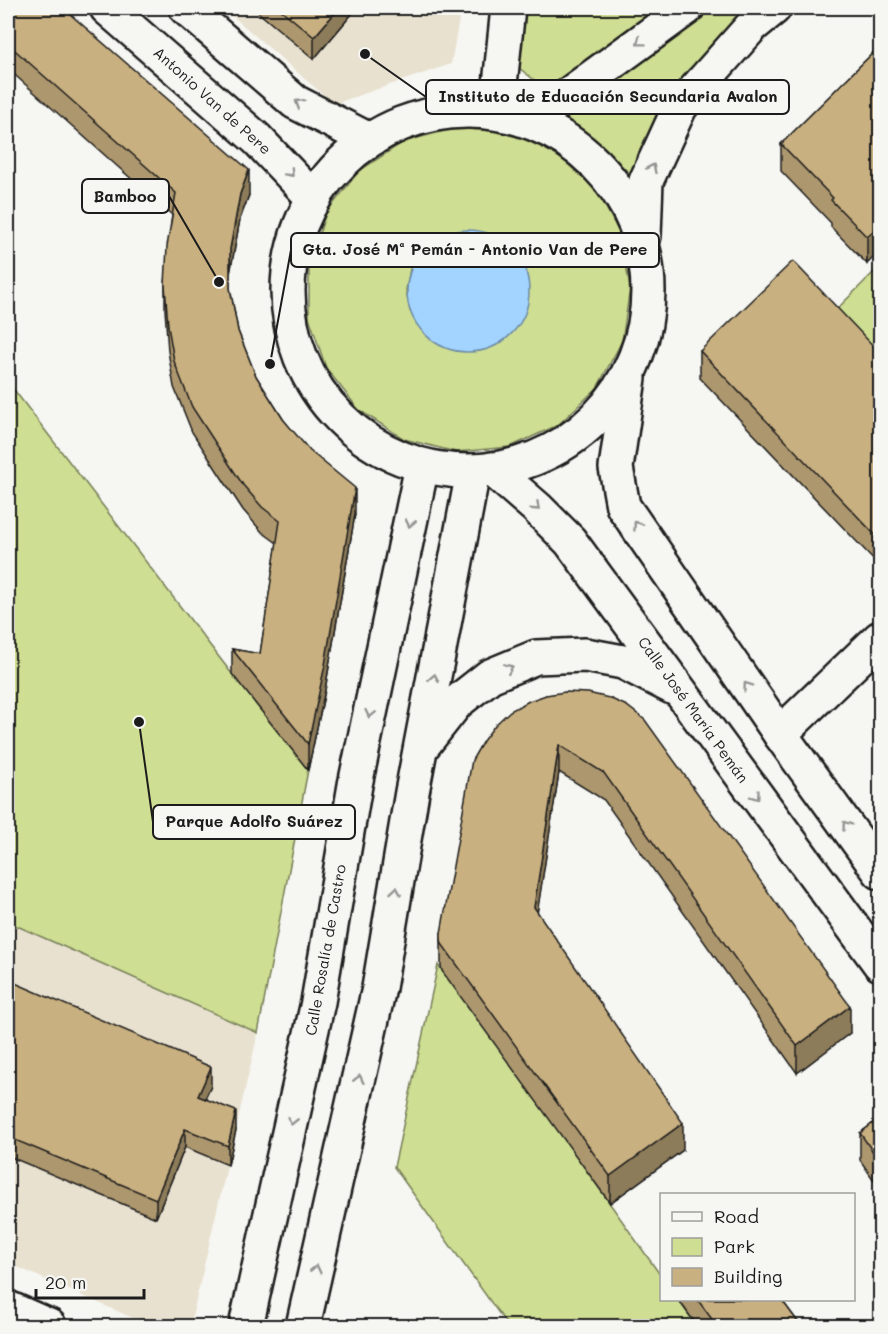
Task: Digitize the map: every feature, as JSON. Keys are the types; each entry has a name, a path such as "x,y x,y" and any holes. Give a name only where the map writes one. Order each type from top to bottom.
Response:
{"street":[{"name":"Antonio Van de Pere","path":"106,8 257,139 314,199"},
{"path":"186,8 295,102 369,140"},
{"path":"497,112 508,8"},
{"path":"532,122 687,8"},
{"path":"774,8 752,26 680,107 646,181 643,247 649,295 644,334 630,370 616,468 623,506 780,734 880,872"},
{"path":"630,370 597,418 564,444 519,465 483,471 422,466 374,446 339,418 316,387 299,355 291,320 288,284 294,246 314,199 342,163 369,140 417,118 461,110 497,112 532,122 573,143 605,173 630,210 643,247"},
{"name":"Calle Rosalía de Castro","path":"246,1326 318,1002 355,785 422,466"},
{"path":"303,1326 380,988 412,792 483,471"},
{"name":"Calle José María Pemán","path":"483,471 537,508 570,541 880,964"},
{"path":"780,734 880,638"},
{"path":"421,748 457,702 490,676 536,657 585,655 623,662 678,690"},
{"path":"8,1308 49,1326"}],"shaded area":[{"path":"223,8 461,8 451,64 334,104"},
{"path":"8,922 258,1033 190,1326 151,1326 8,1263"}],"green space":[{"path":"522,8 664,8 552,94 514,64"},
{"path":"698,8 763,8 688,70 635,177 560,117"},
{"path":"455,128 508,132 556,154 596,189 621,236 630,288 622,341 597,388 558,425 510,447 456,452 404,439 359,410 326,368 309,317 309,264 326,213 359,171 403,142","holes":["410,269 527,276 526,305 513,331 410,311 406,290"]},
{"path":"880,266 880,364 832,314"},
{"path":"8,382 308,770 258,1033 8,922"},
{"path":"438,965 498,1045 660,1275 660,1301 679,1301 697,1326 508,1326 394,1167"}],"water":[{"path":"468,230 491,235 511,248 524,268 529,291 524,314 511,334 491,347 468,352 445,347 425,334 412,314 407,291 412,268 425,248 445,235"}],"building":[{"path":"8,8 63,8 249,170 240,194 230,249 230,288 238,331 256,376 283,419 310,451 355,488 325,665 308,744 232,649 260,654 280,521 262,507 243,485 192,407 174,361 168,326 165,285 167,246 176,193 8,44"},
{"path":"279,8 339,8 314,37"},
{"path":"880,46 880,224 867,237 781,144"},
{"path":"793,261 880,353 880,540 700,351"},
{"path":"565,692 588,693 609,698 627,706 645,720 850,1006 797,1046 604,773 559,745 534,907 683,1123 610,1176 442,944 441,939 472,760 495,725 510,711 546,695"},
{"path":"8,980 211,1067 198,1096 236,1111 228,1146 185,1129 156,1199 8,1137"},
{"path":"880,1118 880,1162 860,1133"},
{"path":"698,1301 782,1301 801,1326 717,1326"}],"place":[{"name":"Instituto de Educación Secundaria Avalon","path":"365,54"},
{"name":"Bamboo","path":"219,282"},
{"name":"Gta. José Mª Pemán - Antonio Van de Pere","path":"270,364"},
{"name":"Parque Adolfo Suárez","path":"139,722"}]}
